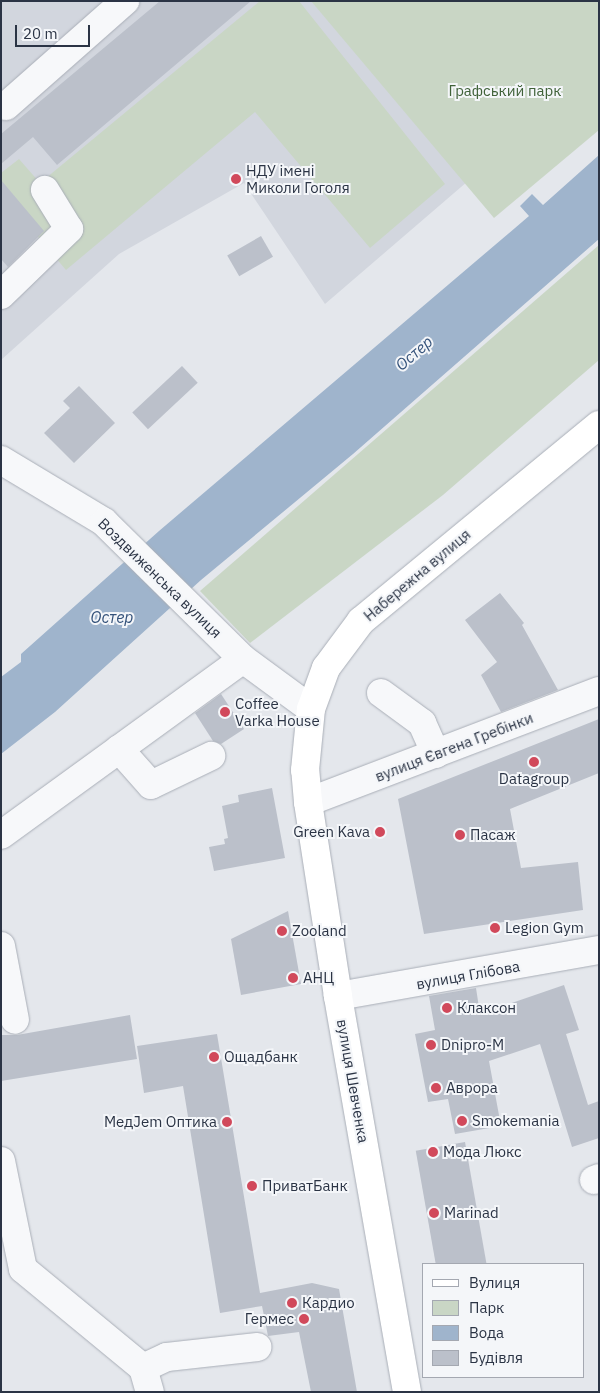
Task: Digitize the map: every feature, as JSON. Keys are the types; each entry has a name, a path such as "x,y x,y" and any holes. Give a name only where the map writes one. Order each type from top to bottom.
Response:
{"main road":[{"name":"Набережна вулиця","path":"305,770 311,709 326,668 361,621 599,424"},
{"name":"вулиця Шевченка","path":"305,770 308,802 338,996 407,1392"}],"street":[{"path":"6,106 117,4"},
{"path":"1,295 70,229 45,190"},
{"name":"Воздвиженська вулиця","path":"1,460 104,522 207,621 243,659 311,709"},
{"path":"1,835 243,659"},
{"name":"вулиця Євгена Гребінки","path":"308,802 599,692"},
{"path":"381,693 422,722 436,754"},
{"path":"118,750 151,785 211,756"},
{"path":"1,946 15,1020"},
{"name":"вулиця Глібова","path":"338,996 599,950"},
{"path":"1,1162 23,1269 147,1380 167,1357 257,1348"}],"shaded area":[{"name":"НДУ імені Миколи Гоголя","path":"1,1 599,1 475,175 325,304 244,183 119,254 1,360"}],"green space":[{"path":"260,1 299,1 445,184 370,248 255,112 66,270 1,193 1,173 19,159 40,183"},
{"name":"Графський парк","path":"311,1 599,1 599,130 494,218"},
{"path":"599,245 599,360 443,495 250,643 200,591"}],"water":[{"name":"Остер","path":"599,155 599,239 353,454 201,580 55,712 1,754 1,677 21,662 21,654 159,531 529,216 520,206 532,194 543,205"}],"building":[{"path":"160,1 251,1 57,165 33,137 1,164 1,134"},
{"path":"1,180 44,231 8,267 1,259"},
{"path":"261,236 273,257 239,276 227,256"},
{"path":"182,366 198,383 148,429 132,412"},
{"path":"79,386 115,423 74,463 44,433 70,408 63,401"},
{"path":"500,593 524,623 522,625 558,690 501,712 481,675 497,662 465,620"},
{"path":"221,694 244,729 221,744 213,741 195,713"},
{"name":"Пасаж","path":"599,719 599,773 510,809 521,868 578,862 583,910 424,934 398,799"},
{"path":"272,788 285,858 214,871 209,847 225,844 224,839 228,838 222,806 239,802 238,795"},
{"path":"288,911 301,984 241,995 231,939"},
{"path":"564,985 579,1030 566,1034 588,1105 599,1101 599,1138 572,1147 540,1044 489,1061 501,1126 455,1134 448,1099 428,1102 415,1034 435,1030 429,996 476,988 480,1014"},
{"path":"130,1015 137,1059 1,1081 1,1035 17,1035"},
{"path":"217,1034 260,1293 312,1283 339,1289 357,1392 311,1392 299,1332 268,1336 262,1306 220,1313 183,1086 144,1093 137,1046"},
{"path":"465,1142 486,1263 436,1263 416,1151"}],"place":[{"name":"НДУ імені Миколи Гоголя","path":"236,179"},
{"name":"Coffee Varka House","path":"225,712"},
{"name":"Datagroup","path":"534,762"},
{"name":"Green Kava","path":"380,832"},
{"name":"Пасаж","path":"460,835"},
{"name":"Legion Gym","path":"495,928"},
{"name":"Zooland","path":"282,931"},
{"name":"АНЦ","path":"293,978"},
{"name":"Клаксон","path":"447,1008"},
{"name":"Dnipro-M","path":"431,1045"},
{"name":"Ощадбанк","path":"214,1057"},
{"name":"Аврора","path":"436,1088"},
{"name":"Smokemania","path":"462,1121"},
{"name":"МедJem Оптика","path":"227,1122"},
{"name":"Мода Люкс","path":"433,1152"},
{"name":"ПриватБанк","path":"252,1186"},
{"name":"Marinad","path":"434,1213"},
{"name":"Кардио","path":"292,1303"},
{"name":"Гермес","path":"304,1319"}]}
